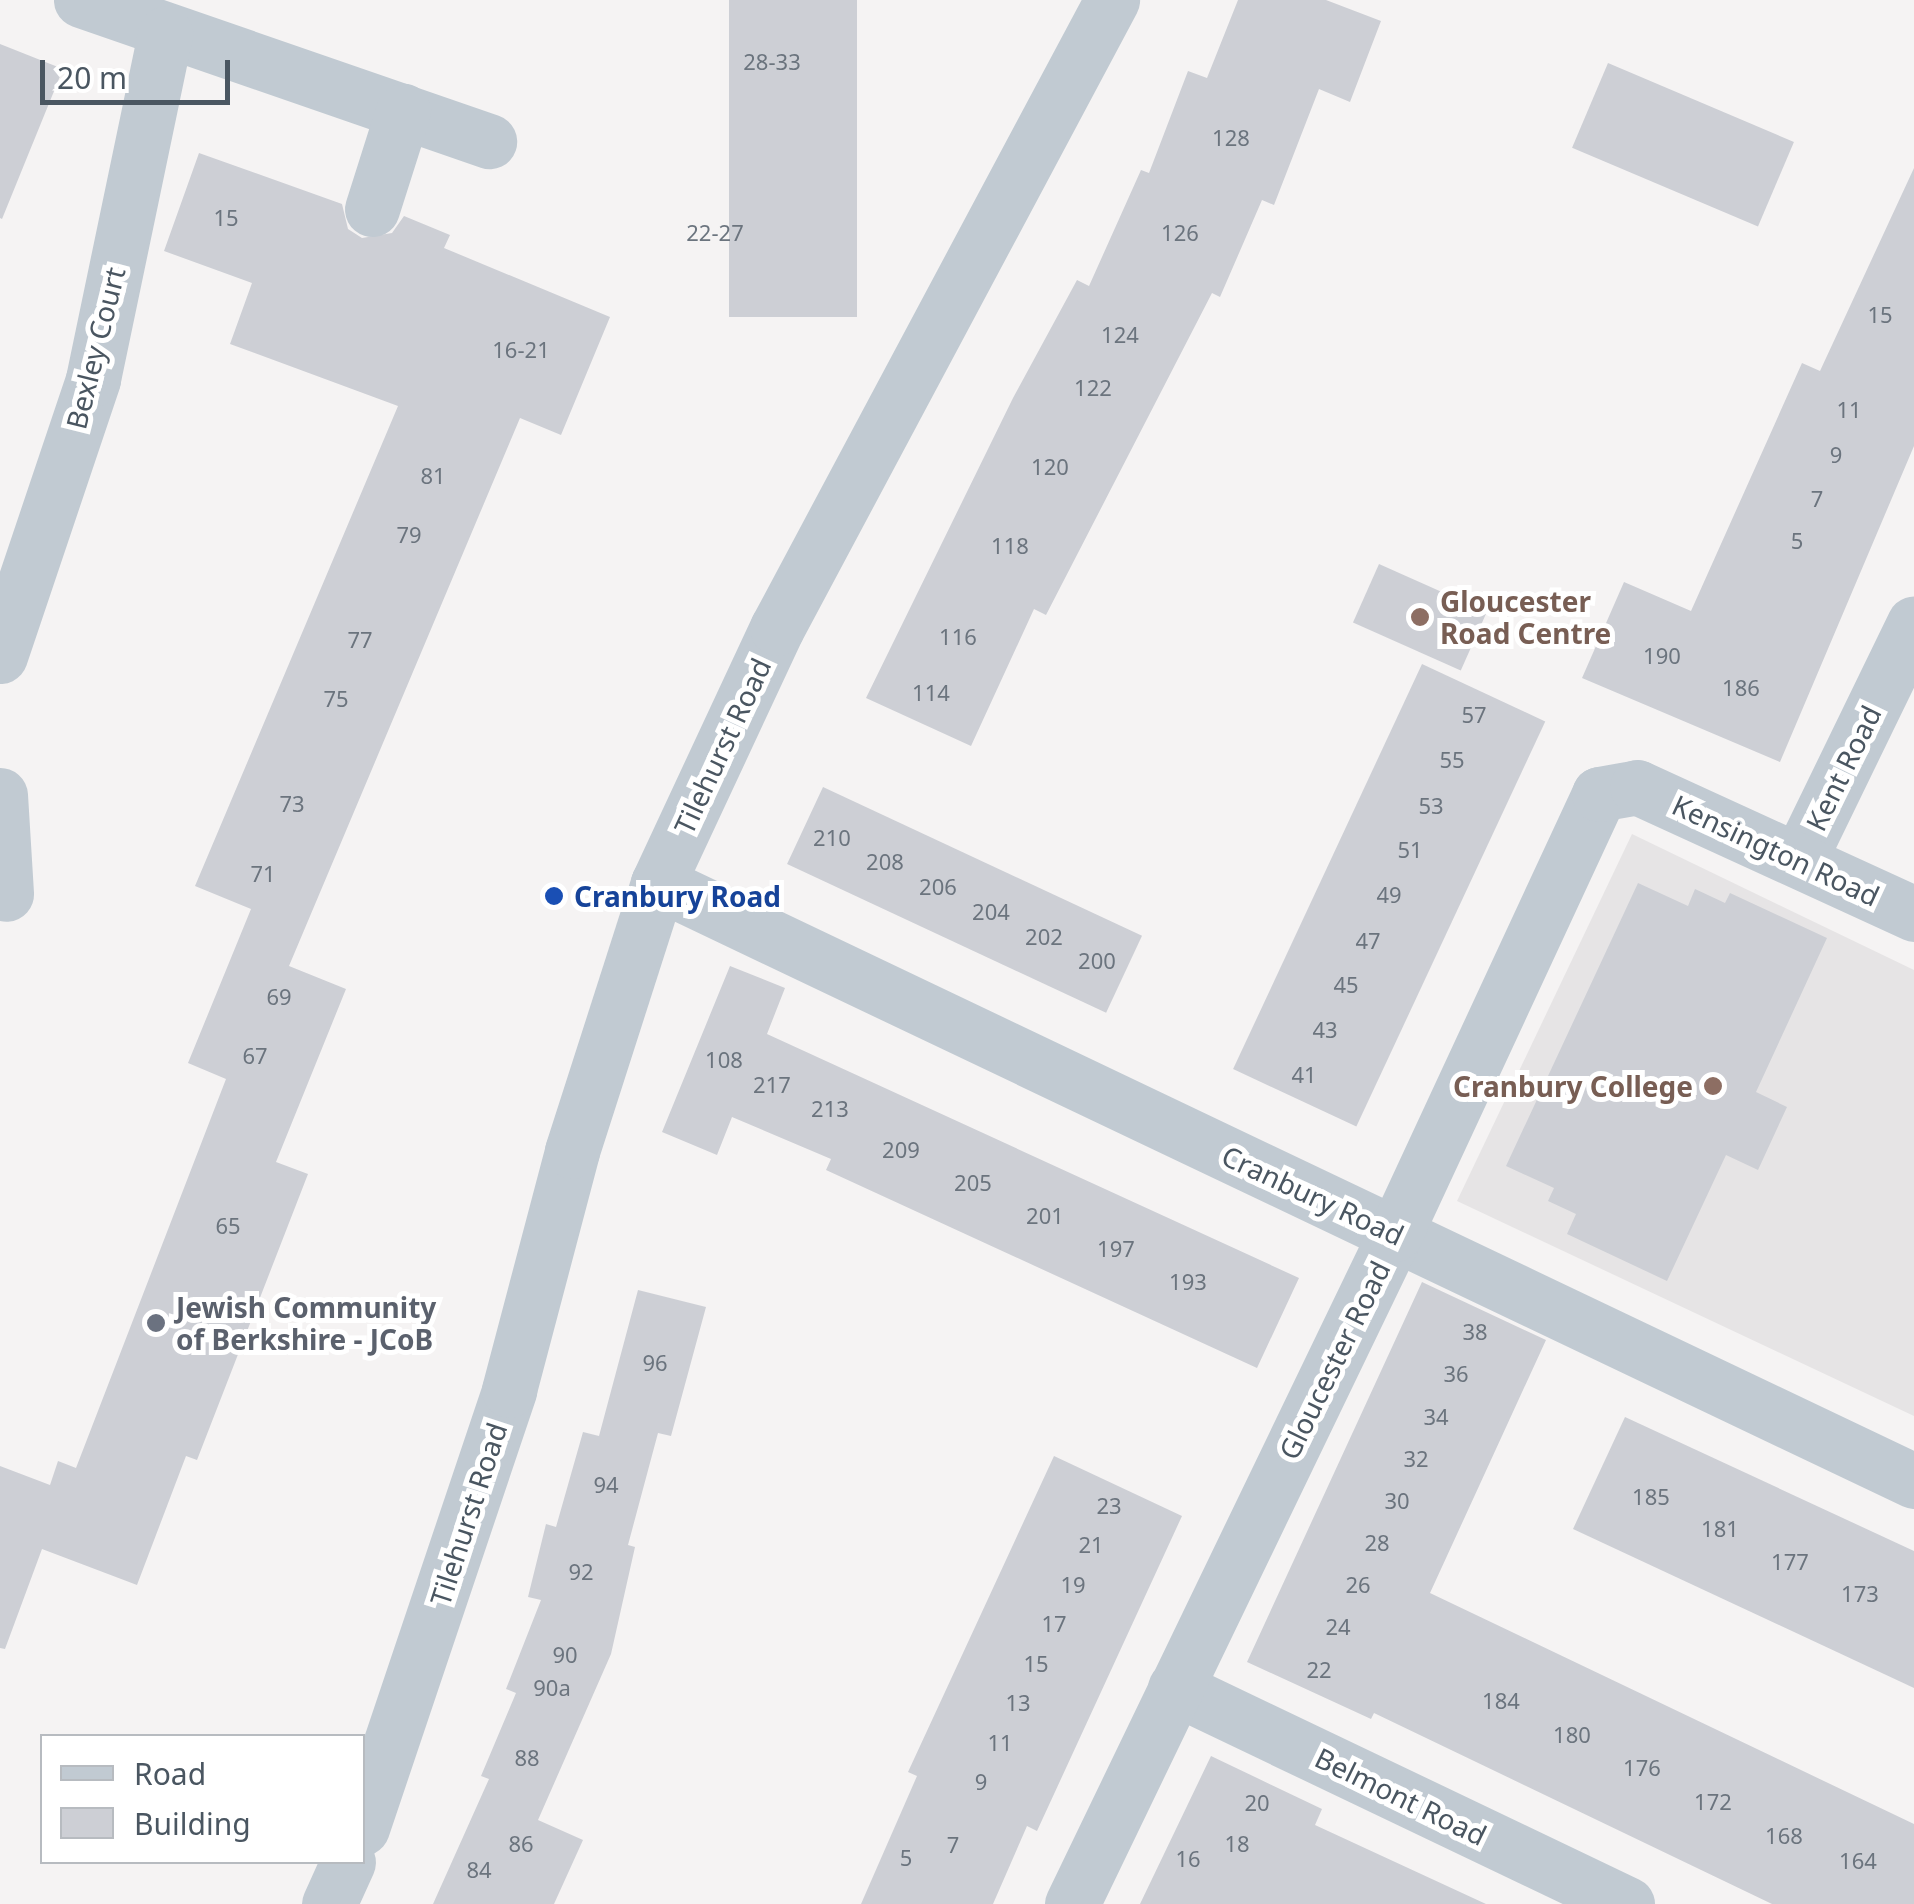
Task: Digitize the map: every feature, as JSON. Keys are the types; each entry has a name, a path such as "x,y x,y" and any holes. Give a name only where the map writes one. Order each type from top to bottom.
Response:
{"street":[{"path":"81,0 165,33 489,141"},
{"name":"Tilehurst Road","path":"365,1819 509,1390 572,1151 658,883 777,628 1112,0"},
{"name":"Bexley Court","path":"0,656 93,378 165,33"},
{"path":"372,210 403,111"},
{"name":"Kent Road","path":"1799,860 1914,623"},
{"name":"Kensington Road","path":"1637,787 1914,914"},
{"name":"Gloucester Road","path":"1072,1904 1396,1234 1599,794 1637,787"},
{"path":"0,795 6,894"},
{"name":"Cranbury Road","path":"658,883 1914,1481"},
{"name":"Belmont Road","path":"1176,1688 1627,1904"},
{"path":"329,1904 347,1864"}],"shaded area":[{"name":"Cranbury College","path":"1632,834 1914,970 1914,1416 1457,1201"}],"building":[{"path":"729,0 857,0 857,317 729,317"},
{"path":"1238,0 1326,0 1381,21 1350,102 1319,89 1274,205 1262,200 1220,297 1212,293 1046,615 1034,609 971,746 866,698 1013,398 1077,280 1089,286 1141,170 1149,173 1188,71 1207,78"},
{"path":"0,44 63,69 2,219 0,218"},
{"path":"1608,63 1794,142 1758,227 1572,148"},
{"path":"199,153 342,204 348,229 362,238 392,233 404,216 450,235 444,248 610,317 561,435 520,418 289,966 346,989 276,1162 308,1174 197,1460 186,1456 137,1585 42,1549 5,1649 0,1648 0,1466 50,1485 58,1461 76,1468 226,1079 188,1063 251,909 195,886 398,406 230,344 252,283 164,251"},
{"path":"1914,168 1914,446 1780,762 1582,678 1624,582 1691,611 1802,363 1820,371"},
{"name":"Gloucester Road Centre","path":"1379,564 1487,612 1461,670 1353,622"},
{"path":"1422,664 1545,721 1356,1127 1233,1069"},
{"path":"823,787 1142,936 1106,1013 787,864"},
{"path":"1638,883 1688,906 1695,889 1725,903 1730,893 1827,938 1756,1092 1787,1107 1758,1170 1726,1155 1667,1281 1567,1234 1576,1214 1548,1201 1554,1188 1506,1166"},
{"path":"730,966 785,988 767,1034 1299,1278 1257,1368 826,1170 831,1159 732,1117 717,1155 662,1132"},
{"path":"1422,1282 1546,1340 1430,1593 1914,1824 1914,1904 1772,1904 1374,1713 1371,1719 1247,1662"},
{"path":"638,1290 706,1307 671,1436 658,1433 628,1545 635,1547 611,1654 538,1820 583,1840 554,1904 433,1904 489,1779 481,1776 516,1693 506,1689 541,1600 528,1597 546,1524 556,1527 583,1432 599,1436"},
{"path":"1625,1417 1914,1551 1914,1688 1573,1529"},
{"path":"1054,1456 1182,1516 1037,1831 1027,1826 993,1904 861,1904 917,1776 908,1772"},
{"path":"1211,1756 1322,1809 1315,1825 1486,1904 1140,1904"}],"place":[{"name":"Gloucester Road Centre","path":"1420,617"},
{"name":"Cranbury Road","path":"554,896"},
{"name":"Cranbury College","path":"1713,1086"},
{"name":"Jewish Community of Berkshire - JCoB","path":"156,1323"}]}
